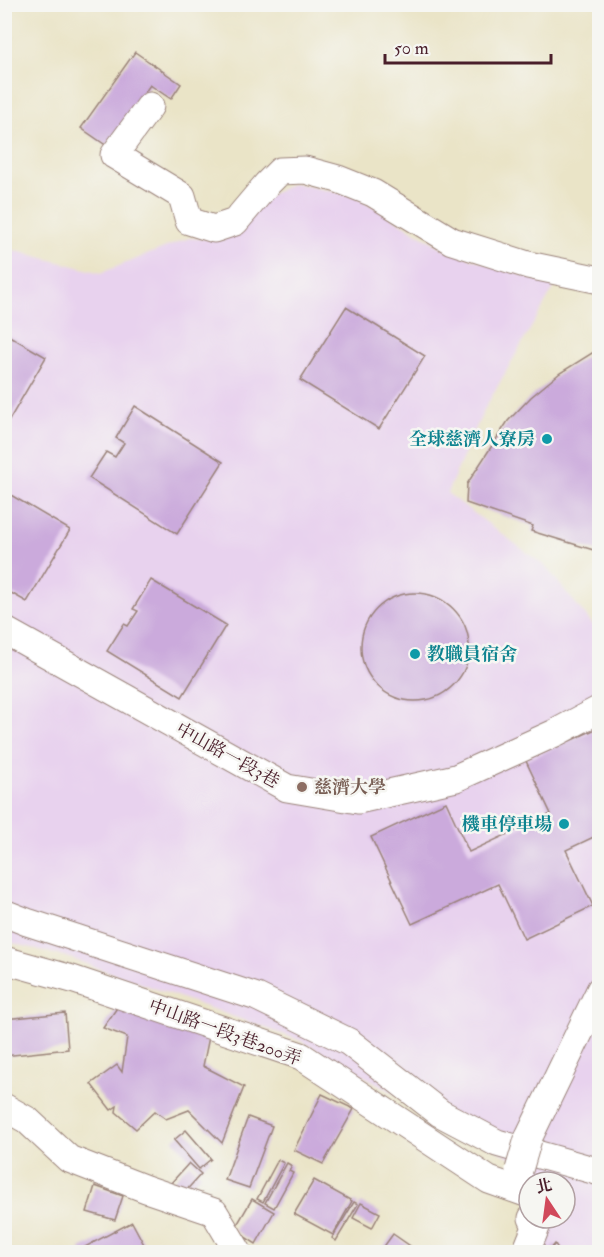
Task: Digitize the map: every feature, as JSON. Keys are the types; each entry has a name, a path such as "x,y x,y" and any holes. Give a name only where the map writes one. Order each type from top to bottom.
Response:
{"lane":[{"path":"150,106 114,154 182,196 189,221 214,229 235,222 280,171 305,170 338,179 373,193 452,242 528,265 600,280"},
{"name":"中山路一段3巷","path":"4,630 287,788 358,800 456,778 555,733 600,709"},
{"path":"4,913 257,998 349,1042 440,1113 497,1143 600,1172"},
{"name":"中山路一段3巷200弄","path":"4,960 72,978 301,1056 489,1180 517,1188"},
{"path":"526,1170 528,1139 600,990"},
{"path":"4,1107 27,1120 69,1159 213,1212 238,1252"},
{"path":"526,1252 535,1230"}],"shaded area":[{"name":"慈濟大學","path":"294,183 357,197 446,250 555,286 484,410 447,493 545,566 599,632 599,1252 540,1252 549,1230 577,1230 577,1170 533,1170 299,1040 67,957 5,941 5,248 101,273 189,238 223,240 268,196"}],"building":[{"path":"135,52 181,84 171,99 150,85 107,146 81,128"},
{"path":"346,307 425,356 379,429 300,380"},
{"path":"4,333 46,357 4,429"},
{"name":"全球慈濟人寮房","path":"600,348 600,552 531,531 533,526 466,503 467,484 508,421 531,397 560,373"},
{"path":"135,406 223,462 177,534 89,478 106,452 115,457 124,443 116,438"},
{"path":"4,491 70,530 27,602 4,589"},
{"path":"151,580 226,625 182,697 107,651 124,624 128,626 138,611 133,609"},
{"name":"教職員宿舍","path":"415,593 436,597 453,609 465,626 469,647 465,668 453,685 436,697 415,701 394,697 377,685 365,668 361,647 365,626 377,609 394,597"},
{"name":"機車停車場","path":"600,727 600,834 566,850 593,906 524,939 498,884 412,924 371,837 446,802 469,852 551,814 526,761"},
{"path":"121,1002 210,1032 203,1066 244,1087 222,1143 189,1110 166,1119 155,1111 136,1129 116,1112 117,1106 111,1110 91,1084 117,1065 122,1072 127,1037 103,1028"},
{"path":"65,1013 68,1049 4,1056 4,1019"},
{"path":"322,1094 354,1109 323,1164 294,1150"},
{"path":"248,1117 272,1126 249,1188 225,1180"},
{"path":"186,1130 211,1159 199,1169 174,1140"},
{"path":"278,1160 284,1163 263,1202 257,1199"},
{"path":"189,1163 201,1174 183,1194 171,1183"},
{"path":"287,1163 292,1166 289,1171 293,1173 274,1208 265,1203"},
{"path":"314,1180 352,1201 333,1235 294,1214"},
{"path":"95,1186 123,1196 115,1220 87,1212"},
{"path":"252,1199 274,1212 256,1244 234,1230"},
{"path":"354,1202 358,1204 336,1241 332,1238"},
{"path":"361,1203 380,1213 372,1228 353,1218"},
{"path":"132,1222 148,1252 82,1252 81,1249"},
{"path":"393,1234 413,1248 410,1252 380,1252"},
{"path":"555,1244 560,1252 548,1252"}],"place":[{"name":"全球慈濟人寮房","path":"547,439"},
{"name":"教職員宿舍","path":"415,654"},
{"name":"慈濟大學","path":"302,787"},
{"name":"機車停車場","path":"564,824"}]}
